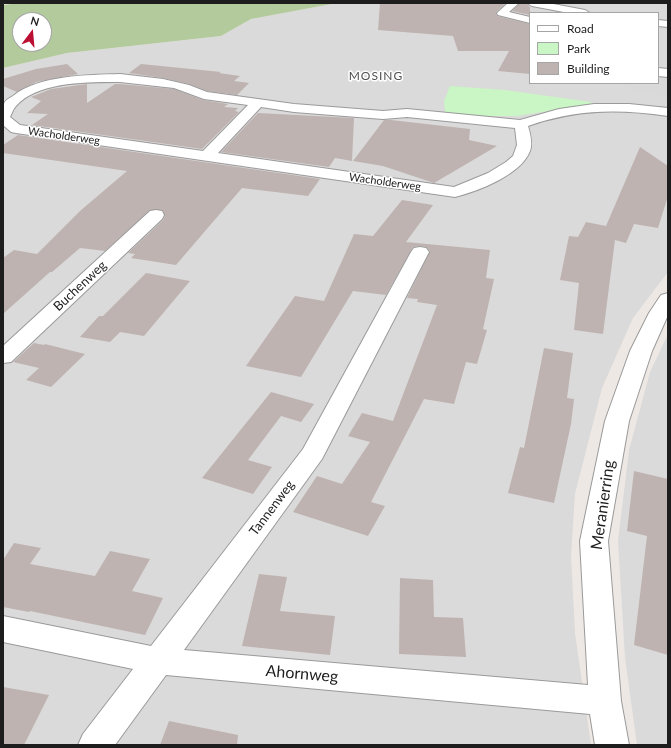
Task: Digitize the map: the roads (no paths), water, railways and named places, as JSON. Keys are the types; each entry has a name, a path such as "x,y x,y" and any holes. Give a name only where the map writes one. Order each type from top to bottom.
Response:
{"street":[{"path":"514,3 502,13 529,20"},
{"path":"532,3 580,12"},
{"name":"Wacholderweg","path":"522,124 524,137 523,150 514,164 455,192 16,129 3,117 10,104 32,90 56,83 94,78 120,78 148,81 193,90 204,95 294,108 383,115 407,112 522,124 550,114 588,107 641,108 668,112"},
{"path":"207,156 258,103"},
{"name":"Buchenweg","path":"3,357 156,214"},
{"name":"Tannenweg","path":"95,745 313,453 420,252"},
{"name":"Meranierring","path":"612,745 604,701 594,541 617,421 641,351 659,313 668,299"},
{"name":"Ahornweg","path":"3,629 157,661 604,701"}],"district":[{"name":"MOSING","path":"376,76"}]}
